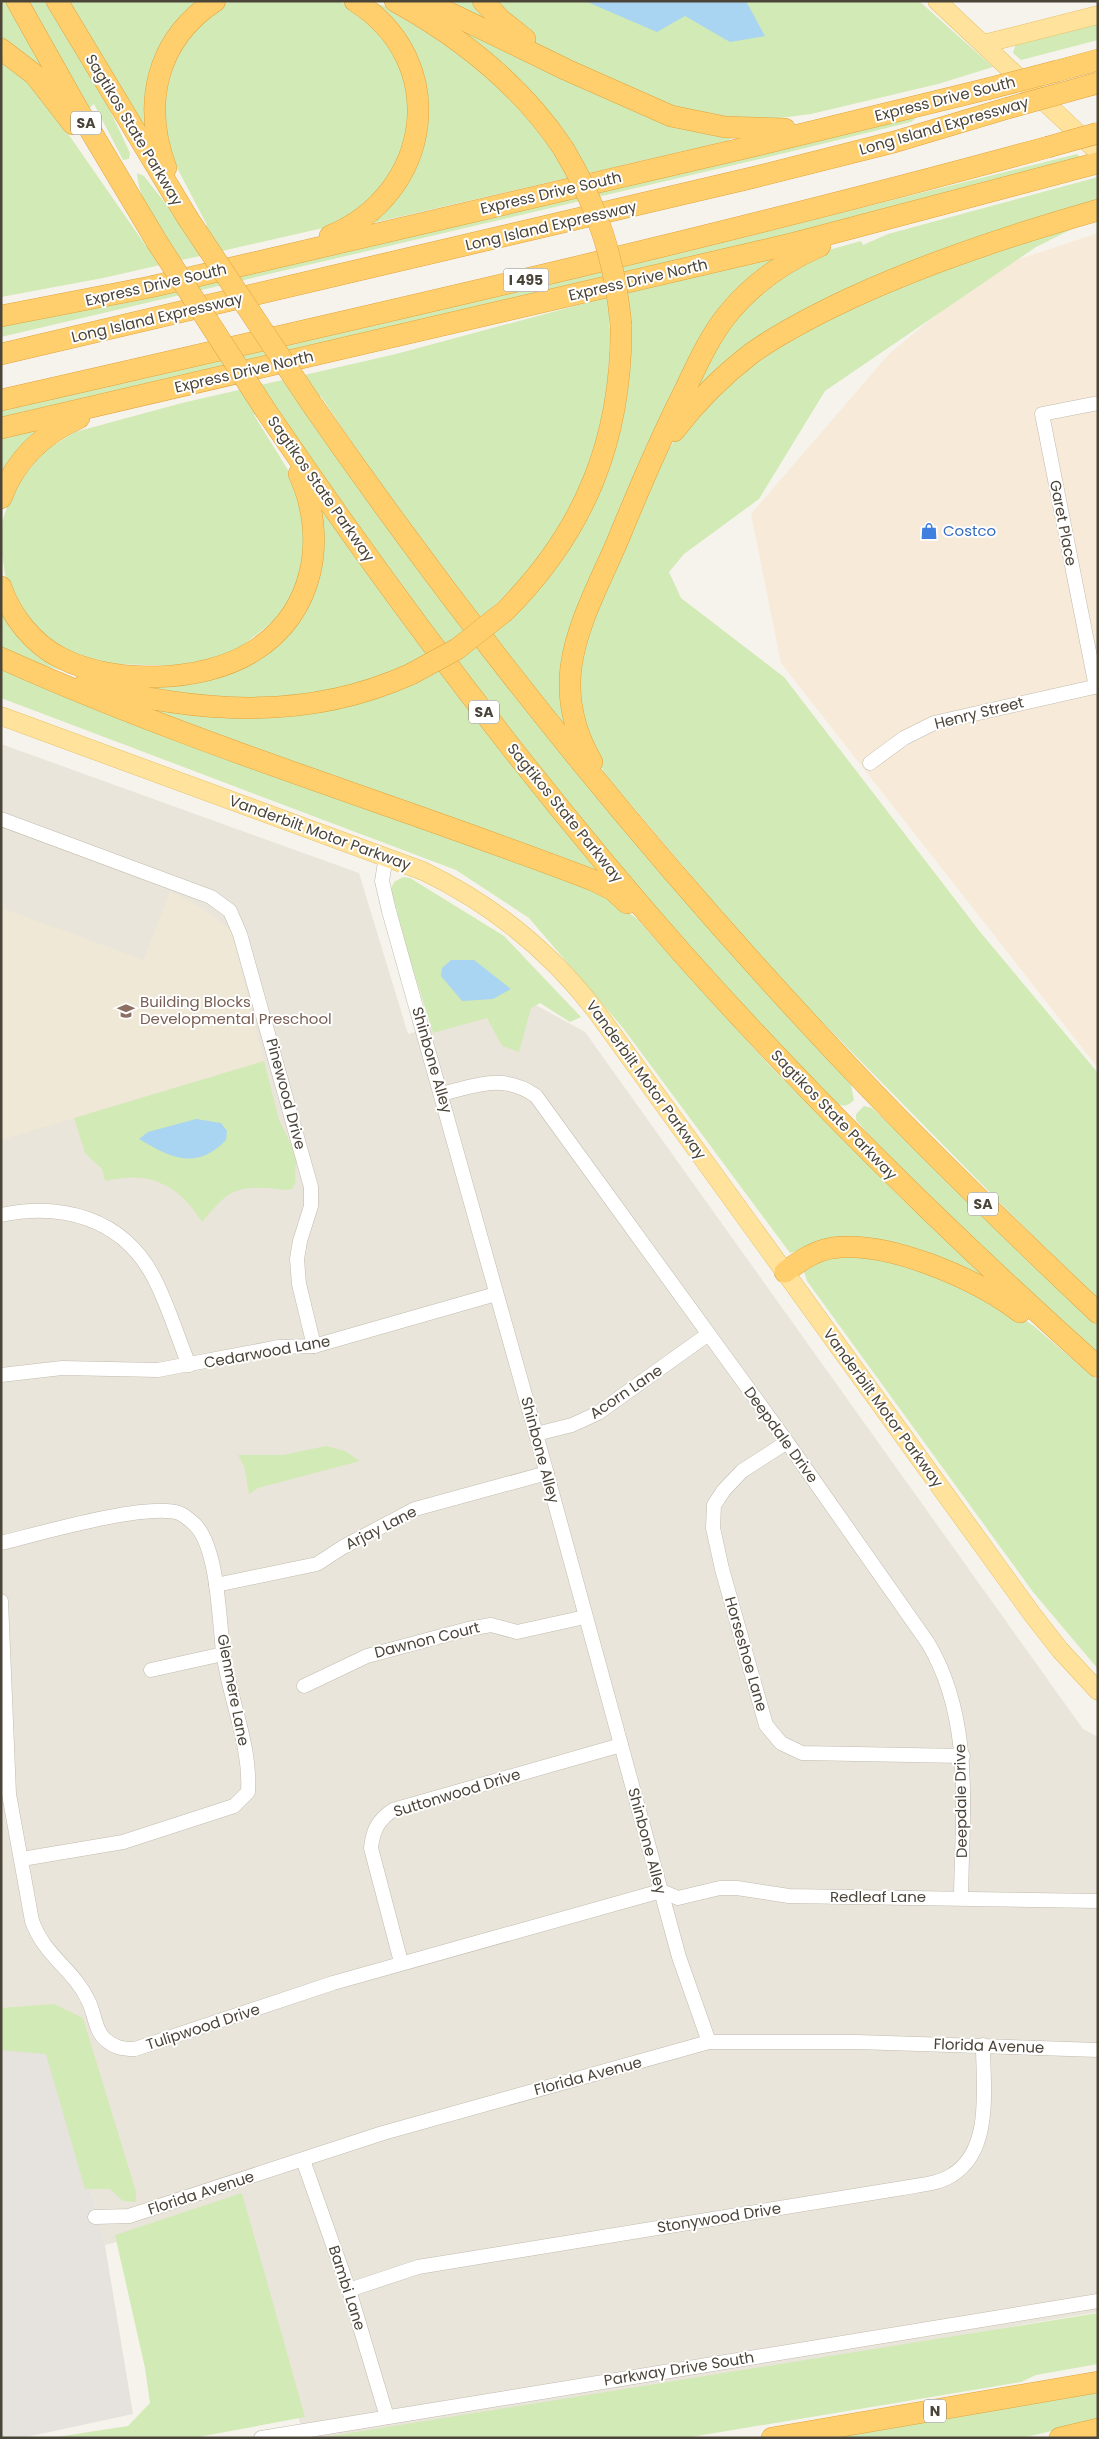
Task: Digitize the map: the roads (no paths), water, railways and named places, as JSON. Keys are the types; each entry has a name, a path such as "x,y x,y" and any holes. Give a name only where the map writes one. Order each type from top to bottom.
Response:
{"highway":[{"name":"Sagtikos State Parkway","path":"17,1 77,108 157,242 266,411 367,556 497,729 610,868 722,996 798,1079 920,1202 1098,1367"},
{"name":"Sagtikos State Parkway","path":"57,1 187,217 311,403 476,629 620,810 733,941 872,1091 991,1211 1098,1314"},
{"path":"187,217 158,144 154,118 155,91 163,64 176,39 196,16 215,1"},
{"path":"278,257 340,231 362,219 394,187 414,147 417,101 409,65 390,31 355,1"},
{"path":"1,658 56,676 127,693 183,703 239,708 293,707 330,701 366,692 412,674 464,644 505,611 534,581 557,551 576,519 593,484 605,450 620,376 621,325 615,278 603,231 589,194 564,148 541,117 504,77 444,30 396,1"},
{"path":"425,1 620,94 671,116 706,125 742,129 796,128 877,116"},
{"path":"483,1 500,20 533,44 620,94"},
{"path":"1,49 24,64 49,92 157,242"},
{"name":"Express Drive South","path":"1,316 78,302 278,257 877,116 1098,60"},
{"name":"Long Island Expressway","path":"1,354 752,178 894,142 1089,86"},
{"name":"I 495","path":"1,400 623,257 906,186 1098,133"},
{"name":"Express Drive North","path":"1,428 905,215 1098,163"},
{"path":"647,470 680,423 708,391 748,356 790,329 863,293 935,263 1023,232 1098,210"},
{"path":"620,810 580,738 571,703 570,680 573,657 582,628 647,470 699,361 726,317 748,292 775,270 805,253 905,215"},
{"path":"1,306 78,302"},
{"path":"1,498 17,466 46,437 72,421 124,399"},
{"path":"1,587 13,611 36,639 59,657 88,669 135,676 180,674 222,666 254,651 279,628 296,607 311,572 314,546 314,521 308,498 266,411"},
{"path":"1,658 67,687 159,723 604,885 620,896 670,952 722,996"},
{"path":"785,1272 815,1253 844,1247 874,1250 930,1264 968,1280 1001,1298 1033,1321 1098,1376"},
{"name":"N","path":"772,2438 1098,2382"},
{"path":"1060,2438 1098,2429"}],"main road":[{"path":"937,1 1098,152"},
{"path":"984,44 1098,15"},
{"name":"Vanderbilt Motor Parkway","path":"1,716 386,856 422,871 476,900 520,931 562,971 596,1011 1032,1614 1060,1650 1098,1691"}],"street":[{"name":"Garet Place","path":"1097,686 1042,414 1098,403"},
{"name":"Henry Street","path":"870,763 904,738 934,723 1097,686"},
{"name":"Pinewood Drive","path":"1,819 211,897 230,911 240,934 256,986 311,1187 311,1206 300,1241 297,1259 298,1284 314,1346"},
{"name":"Shinbone Alley","path":"386,856 382,873 384,893 547,1473 679,1958 709,2042"},
{"name":"Deepdale Drive","path":"442,1094 487,1082 507,1083 524,1088 536,1096 639,1237 707,1336 787,1442 897,1598 940,1663 954,1704 963,1756 961,1898"},
{"path":"1,1215 23,1210 48,1210 73,1214 100,1224 128,1244 152,1275 189,1366"},
{"name":"Cedarwood Lane","path":"1,1375 62,1368 158,1370 189,1366 280,1347 314,1346 496,1294"},
{"name":"Acorn Lane","path":"536,1434 572,1425 598,1413 707,1336"},
{"name":"Horseshoe Lane","path":"787,1442 742,1471 724,1490 714,1505 712,1528 766,1725 781,1744 802,1753 963,1756"},
{"name":"Arjay Lane","path":"216,1585 317,1564 343,1547 415,1509 547,1473"},
{"name":"Glenmere Lane","path":"1,1543 126,1514 158,1511 180,1513 197,1527 207,1546 216,1585 223,1654 249,1770 248,1792 234,1806 123,1842 22,1859"},
{"name":"Tulipwood Drive","path":"1,1601 9,1794 32,1921 38,1938 75,1978 89,2002 98,2030 105,2040 118,2048 135,2049 401,1962 661,1891"},
{"name":"Dawnon Court","path":"304,1686 367,1656 468,1629 491,1625 517,1632 585,1617"},
{"path":"151,1670 223,1654"},
{"name":"Suttonwood Drive","path":"401,1962 371,1848 373,1831 382,1818 393,1810 621,1745"},
{"name":"Redleaf Lane","path":"661,1891 678,1898 720,1888 737,1888 789,1896 1098,1901"},
{"name":"Florida Avenue","path":"95,2217 129,2216 383,2133 709,2042 858,2042 1098,2050"},
{"name":"Stonywood Drive","path":"349,2290 418,2267 904,2188 936,2182 952,2176 965,2165 975,2150 979,2134 982,2115 983,2045"},
{"name":"Bambi Lane","path":"303,2160 349,2290 387,2417"},
{"name":"Parkway Drive South","path":"261,2438 1098,2301"}],"water":[{"path":"585,1 746,1 765,36 730,42 685,16 657,32"},
{"path":"451,960 474,960 511,989 493,999 462,1001 441,976 442,968"},
{"path":"196,1119 221,1123 227,1131 226,1140 215,1150 204,1156 183,1158 173,1156 139,1139 148,1132"}],"place":[{"name":"Costco","path":"929,531"},
{"name":"Building Blocks Developmental Preschool","path":"126,1011"}]}
